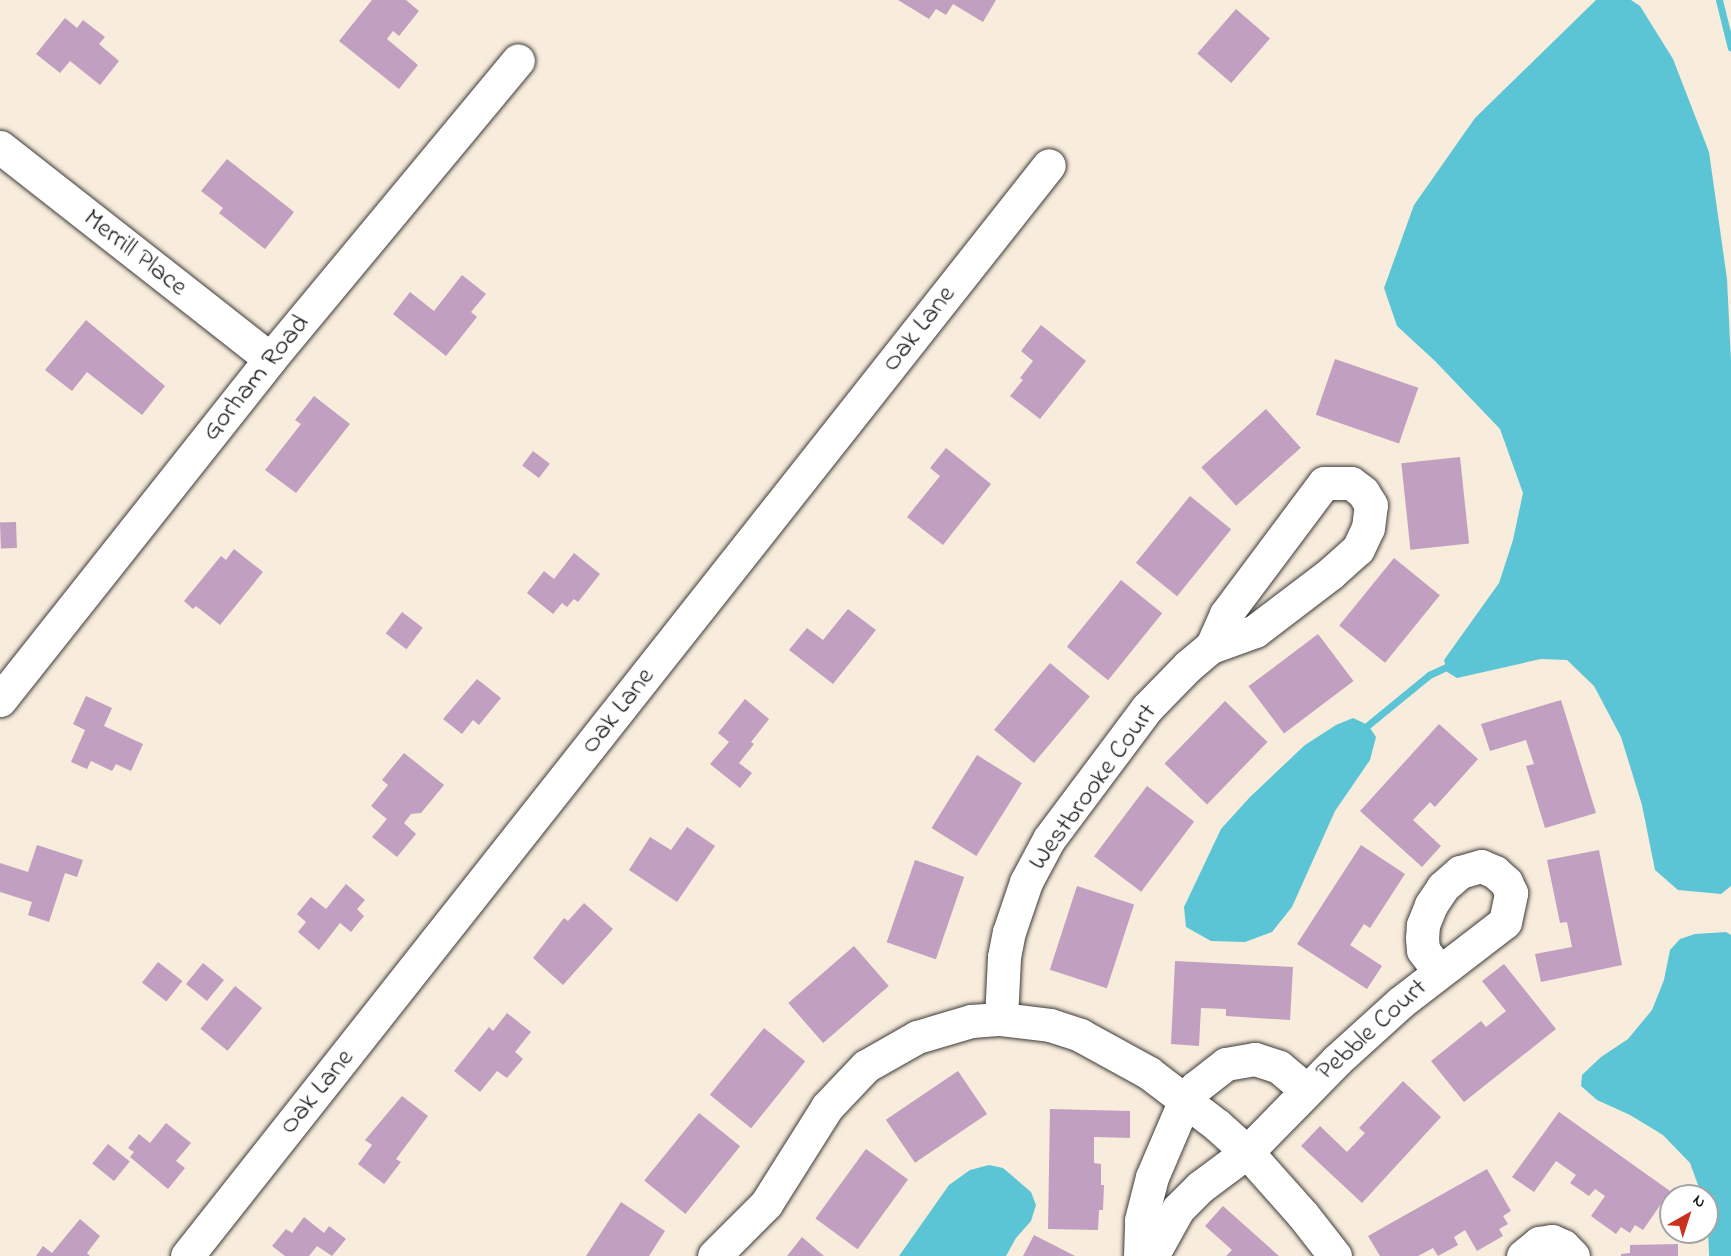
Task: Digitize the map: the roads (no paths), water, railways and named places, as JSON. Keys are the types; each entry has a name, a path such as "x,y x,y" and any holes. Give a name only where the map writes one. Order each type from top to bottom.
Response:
{"street":[{"name":"Gorham Road","path":"0,700 270,358 518,60"},
{"name":"Merrill Place","path":"0,147 270,358"},
{"name":"Oak Lane","path":"187,1256 1049,165"},
{"name":"Westbrooke Court","path":"1001,1019 1004,957 1009,932 1017,905 1035,862 1055,830 1147,708 1210,647 1226,614 1324,483 1351,483 1364,492 1371,505 1368,528 1358,549 1331,573 1255,631 1210,647"},
{"name":"Pebble Court","path":"1152,1256 1178,1209 1200,1187 1247,1152 1366,1032 1439,971"},
{"path":"714,1256 766,1204 827,1107 866,1066 917,1036 971,1021 1001,1019 1050,1025 1080,1035 1124,1057 1185,1100 1247,1152 1303,1215 1335,1256"},
{"name":"Pebble Court","path":"1185,1100 1212,1073 1239,1059 1255,1059 1279,1067 1306,1090"},
{"path":"1140,1256 1141,1220 1152,1177 1185,1100"},
{"path":"1523,1256 1539,1244 1552,1241 1563,1246 1574,1256"}],"water":[{"path":"1596,0 1631,0 1640,6 1673,59 1709,152 1727,279 1731,361 1731,886 1721,894 1678,890 1655,870 1642,805 1621,737 1594,686 1567,660 1541,659 1457,678 1447,672 1444,660 1499,583 1513,540 1523,493 1500,429 1435,361 1397,326 1384,288 1414,205 1475,118"},
{"path":"1353,718 1368,725 1376,737 1370,760 1335,811 1292,907 1272,932 1245,942 1211,941 1186,927 1184,907 1221,829 1250,797 1305,745 1336,725"},
{"path":"1726,932 1731,935 1731,1256 1709,1256 1709,1244 1719,1244 1719,1184 1698,1184 1690,1163 1663,1135 1630,1115 1597,1100 1581,1086 1582,1075 1601,1057 1628,1039 1652,1010 1664,980 1670,950 1680,939 1695,934"},
{"path":"989,1165 1003,1168 1031,1192 1036,1205 1031,1221 1016,1238 1006,1256 899,1256 949,1185 970,1170"}],"waterway":[{"path":"1719,0 1731,48"},
{"path":"1368,725 1429,675 1446,667"}]}
